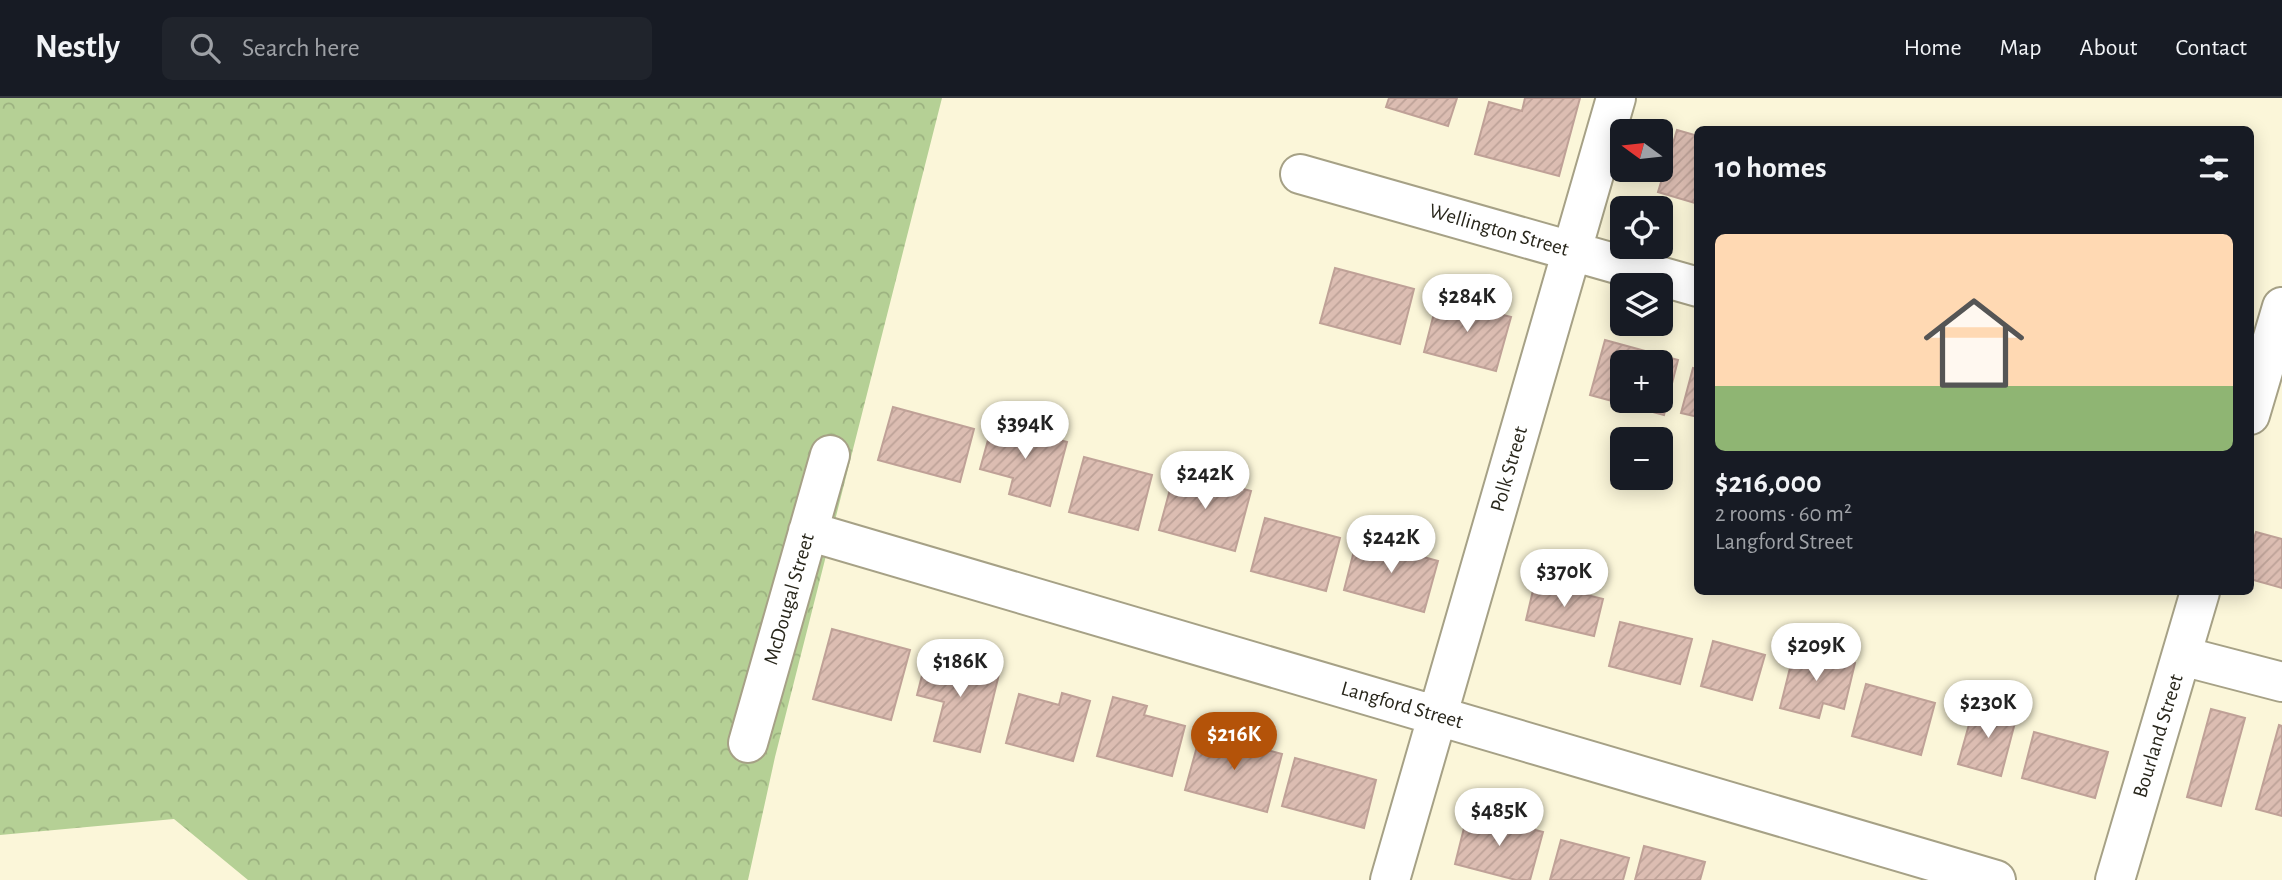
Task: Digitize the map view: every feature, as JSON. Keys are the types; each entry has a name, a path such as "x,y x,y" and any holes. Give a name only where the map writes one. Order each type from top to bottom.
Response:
{"street":[{"name":"Polk Street","path":"1390,880 1616,98"},
{"name":"Wellington Street","path":"1300,174 1694,286"},
{"path":"2254,402 2282,307"},
{"name":"McDougal Street","path":"748,743 830,455"},
{"name":"Langford Street","path":"808,531 1996,880"},
{"name":"Bourland Street","path":"2115,880 2199,595"},
{"path":"2182,656 2282,682"}],"green space":[{"path":"0,98 942,98 775,757 748,880 248,880 174,819 0,835"}],"building":[{"path":"1389,98 1457,98 1448,126 1386,107"},
{"path":"1525,98 1580,98 1559,176 1475,154 1489,102 1522,111"},
{"path":"1677,130 1694,135 1694,203 1658,192 1661,182 1673,182 1673,143"},
{"path":"1335,268 1414,289 1400,344 1320,323"},
{"path":"1438,298 1511,317 1496,371 1424,352"},
{"path":"1605,340 1642,350 1610,350 1610,400 1590,395"},
{"path":"1673,359 1678,360 1673,380"},
{"path":"1693,368 1694,368 1694,416 1681,413"},
{"path":"893,407 974,429 960,482 878,460"},
{"path":"993,422 1067,442 1050,506 1009,494 1013,478 980,469"},
{"path":"1084,457 1152,475 1138,530 1069,512"},
{"path":"1175,471 1251,491 1235,551 1159,530"},
{"path":"1265,518 1340,538 1326,591 1251,571"},
{"path":"2256,532 2282,539 2282,588 2254,580"},
{"path":"1357,539 1438,561 1424,612 1344,590"},
{"path":"1535,582 1603,599 1594,636 1526,620"},
{"path":"1620,622 1692,639 1680,684 1609,666"},
{"path":"832,629 910,650 891,720 813,699"},
{"path":"1713,641 1765,655 1752,700 1701,686"},
{"path":"1795,648 1855,663 1844,709 1823,703 1819,718 1780,708"},
{"path":"928,652 1000,670 980,752 934,741 944,702 917,695"},
{"path":"1866,684 1935,703 1921,755 1852,736"},
{"path":"1062,693 1090,701 1073,761 1006,743 1019,694 1059,705"},
{"path":"1113,697 1147,706 1144,715 1185,726 1172,776 1097,756"},
{"path":"1975,703 2017,715 2001,776 1958,764"},
{"path":"2211,709 2245,718 2221,806 2187,797"},
{"path":"2279,725 2282,726 2282,816 2256,809"},
{"path":"1201,732 1282,754 1267,812 1185,790"},
{"path":"2034,732 2108,752 2095,798 2022,778"},
{"path":"1295,758 1376,780 1364,828 1282,806"},
{"path":"1468,812 1543,832 1530,880 1516,880 1455,864"},
{"path":"1561,840 1629,858 1623,880 1550,880"},
{"path":"1644,846 1705,862 1700,880 1635,880"}]}
